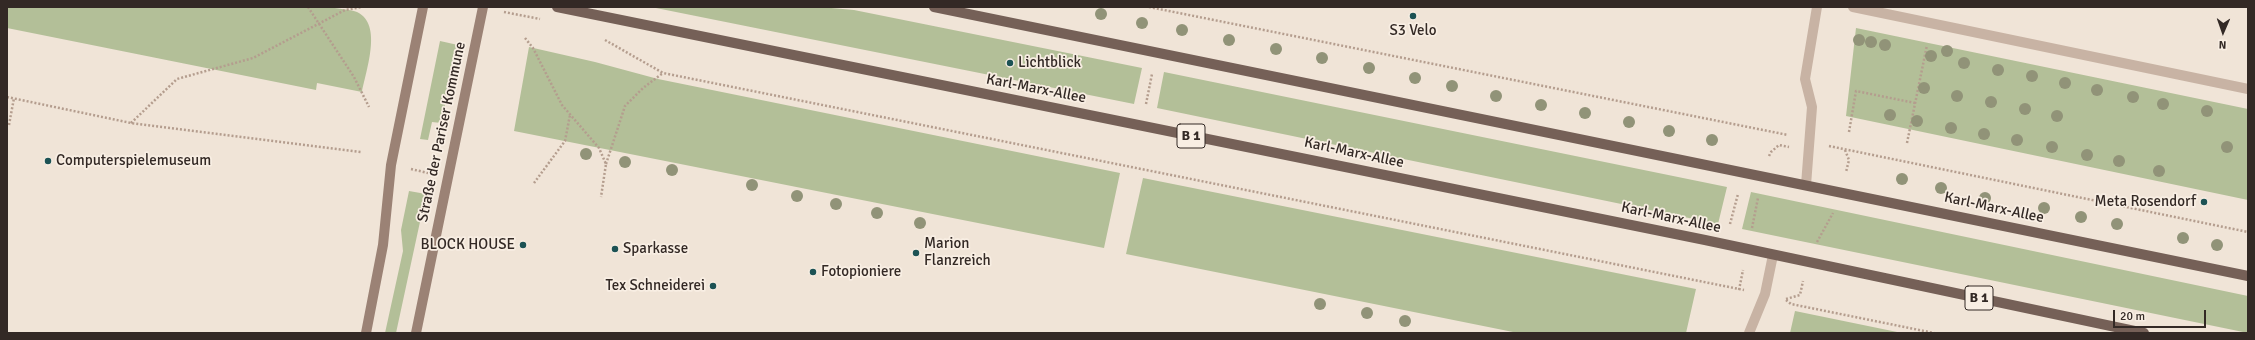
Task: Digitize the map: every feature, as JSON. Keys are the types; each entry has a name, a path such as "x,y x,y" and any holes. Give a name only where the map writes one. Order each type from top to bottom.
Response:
{"main road":[{"name":"Karl-Marx-Allee","path":"557,7 1773,255 2144,333"},
{"name":"Karl-Marx-Allee","path":"934,7 1840,191 2248,276"}],"street":[{"path":"366,333 383,245 391,165 423,7"},
{"name":"Straße der Pariser Kommune","path":"416,333 483,7"},
{"path":"1806,185 1812,107 1805,79 1817,7"},
{"path":"1853,7 2248,89"},
{"path":"1748,333 1765,294 1773,255"}],"path":[{"path":"308,7 354,77 369,107"},
{"path":"131,123 177,79 253,58 345,10 362,7"},
{"path":"483,7 544,20"},
{"path":"1149,7 1774,131"},
{"path":"1907,143 1931,23"},
{"path":"525,38 533,48 562,105 599,148 606,164"},
{"path":"633,56 663,73 1746,291"},
{"path":"1146,106 1153,70"},
{"path":"601,196 606,164 626,106 643,88 663,73"},
{"path":"1849,132 1856,91 1916,103"},
{"path":"7,97 131,123 361,152"},
{"path":"9,125 14,98"},
{"path":"534,183 565,141 570,115"},
{"path":"1739,290 1763,176 1771,152 1779,145 1797,148 1810,142"},
{"path":"1822,146 2248,232"},
{"path":"1845,150 1849,160 1835,210 1806,262 1800,295 1786,299 1791,304 1934,333"},
{"path":"411,169 434,174"},
{"path":"1730,226 1739,190"}],"green space":[{"path":"7,7 330,7 354,11 365,18 369,26 371,48 362,92 317,83 316,90 7,28"},
{"path":"651,7 820,7 854,10 1142,68 1134,104"},
{"path":"1856,28 2248,109 2248,200 1846,116"},
{"path":"440,41 458,45 441,123 432,122 428,140 420,139"},
{"path":"529,47 595,62 658,79 1120,173 1104,248 514,131"},
{"path":"1164,72 1727,187 1718,224 1157,108"},
{"path":"1143,178 1696,289 1686,333 1518,333 1126,254"},
{"path":"409,191 426,194 396,333 385,333 403,251 401,230"},
{"path":"1751,192 2248,296 2248,333 1742,229"},
{"path":"1795,311 1902,333 1790,333"}],"place":[{"name":"S3 Velo","path":"1413,16"},
{"name":"Lichtblick","path":"1010,63"},
{"name":"Computerspielemuseum","path":"48,161"},
{"name":"Meta Rosendorf","path":"2204,202"},
{"name":"BLOCK HOUSE","path":"523,245"},
{"name":"Sparkasse","path":"615,249"},
{"name":"Marion Flanzreich","path":"916,253"},
{"name":"Fotopioniere","path":"813,272"},
{"name":"Tex Schneiderei","path":"713,286"}]}
